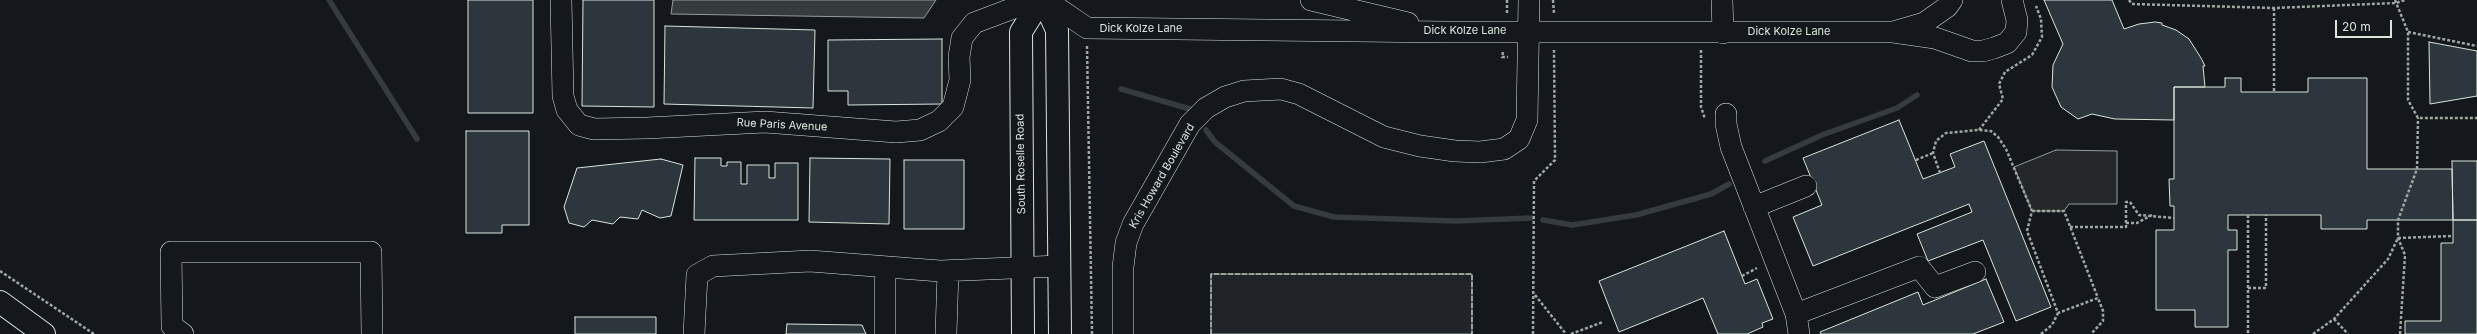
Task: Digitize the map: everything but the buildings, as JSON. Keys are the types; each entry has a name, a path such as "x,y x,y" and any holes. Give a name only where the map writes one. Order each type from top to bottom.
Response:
{"main road":[{"path":"1043,0 1057,30 1060,334"},
{"name":"South Roselle Road","path":"1023,334 1021,32 1043,0"},
{"path":"0,302 44,334"}],"street":[{"name":"Rue Paris Avenue","path":"561,0 563,96 567,110 578,125 594,129 765,122 896,132 920,130 939,121 953,107 960,80 959,57 962,38 974,23 1036,0"},
{"name":"Dick Kolze Lane","path":"1043,0 1087,28 1446,32 1529,41 1723,33 1893,32"},
{"path":"1310,0 1446,32"},
{"name":"Kris Howard Boulevard","path":"1123,334 1123,267 1126,243 1133,224 1190,124 1206,108 1225,97 1244,91 1281,90 1299,94 1384,137 1420,146 1455,151 1504,149 1519,139 1527,120 1529,0"},
{"path":"1722,0 1723,33"},
{"path":"1893,32 1924,23 1947,7 1952,0"},
{"path":"1893,32 1935,38 1972,50 1994,48 2006,43 2016,32 2017,20 2012,0"},
{"path":"1726,114 1726,124 1731,147 1798,324 1919,267 1935,287 1975,272"},
{"path":"1754,207 1806,186"},
{"path":"183,334 172,326 171,252 371,252 372,334"},
{"path":"694,334 697,275 713,266 810,261 948,271 1059,266"},
{"path":"884,267 884,334"},
{"path":"946,334 948,271"}],"path":[{"path":"1978,130 2002,99 1999,84 2005,72 2032,55 2042,37 2041,18 2033,0"},
{"path":"2129,0 2132,4 2274,8 2396,2 2405,0"},
{"path":"2396,2 2408,32 2408,100 2418,118 2418,169 2398,220 2398,238 2405,255 2400,334"},
{"path":"2274,8 2274,92"},
{"path":"1087,28 1092,334"},
{"path":"2408,32 2477,46"},
{"path":"1533,334 1534,181 1555,160 1554,58"},
{"path":"2418,118 2477,118"},
{"path":"1940,173 1933,153 1936,141 1946,134 1978,130 1991,131 2006,149 2032,211 2027,231 2058,313"},
{"path":"1916,160 1933,153"},
{"path":"2070,227 2126,227 2126,202 2130,202 2139,214 2174,218"},
{"path":"2032,211 2064,211 2103,311 2103,321 2091,334"},
{"path":"2126,223 2137,223 2152,215"},
{"path":"2248,215 2248,334"},
{"path":"2248,288 2266,288 2266,215"},
{"path":"2398,238 2453,236"},
{"path":"2313,334 2334,319 2388,259 2398,238"},
{"path":"0,271 94,334"},
{"path":"1534,295 1566,334"},
{"path":"2041,334 2052,325 2058,313 2098,298"},
{"path":"2334,319 2348,334"},
{"path":"1571,334 1603,322"}],"shaded area":[{"path":"673,0 936,0 924,18 671,14"},
{"path":"2056,150 2117,151 2117,204 2069,204 2064,211 2032,211 2014,167"},
{"path":"1211,274 1472,274 1472,334 1211,334"}],"waterway":[{"path":"329,0 417,139"},
{"path":"1121,89 1190,109"},
{"path":"1765,161 1822,135 1897,108 1917,95"},
{"path":"1206,130 1215,142 1294,206 1334,217 1456,221 1532,218"},
{"path":"1543,220 1572,225 1636,215 1711,194 1729,184"}],"fence":[{"path":"1211,334 1211,274 1472,274 1472,334"}]}
